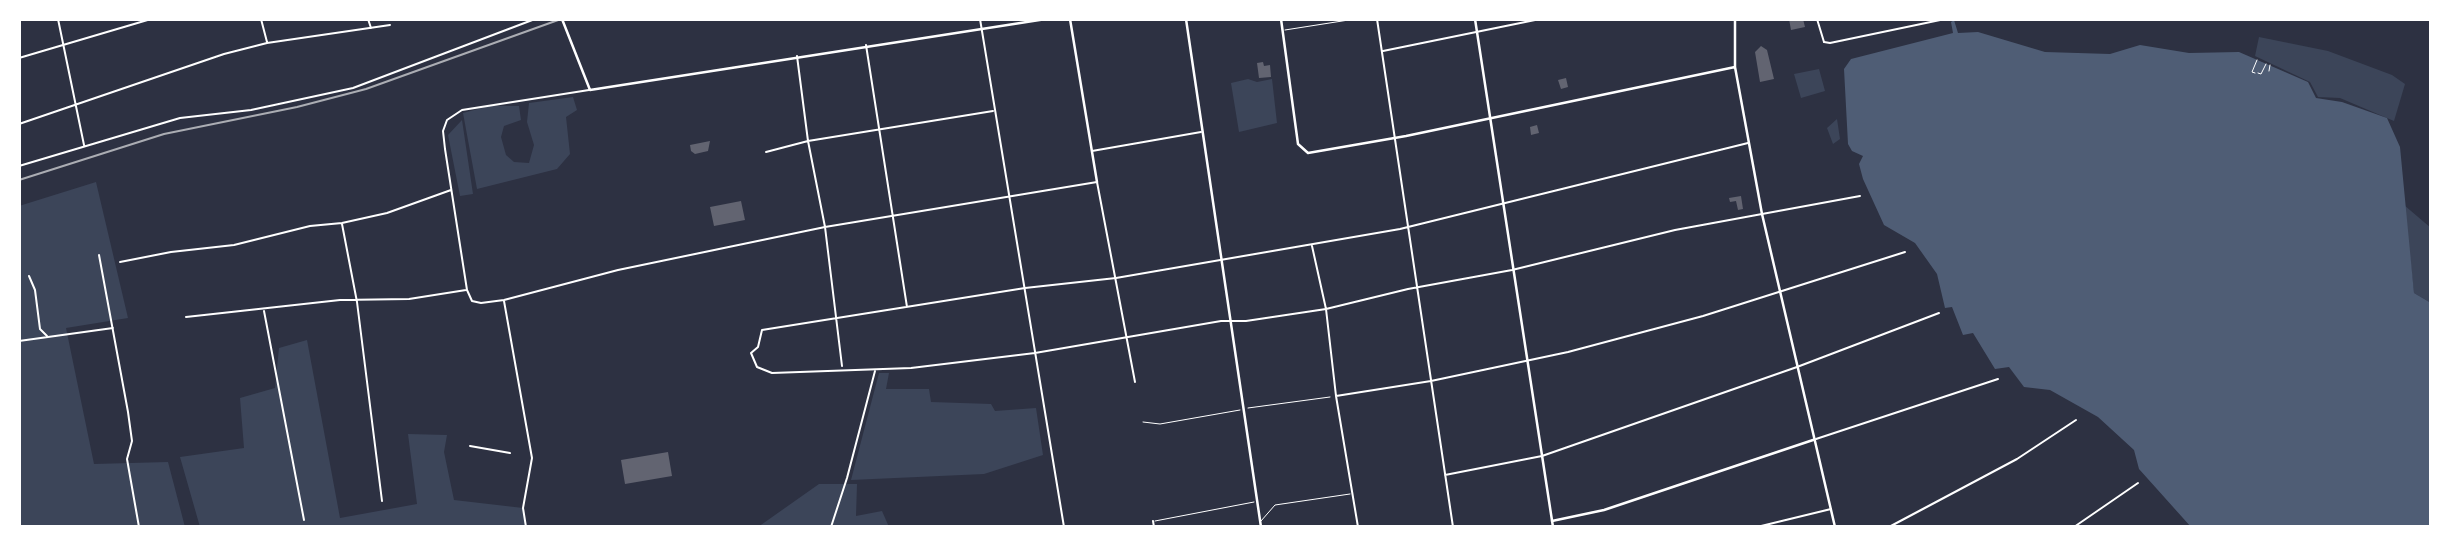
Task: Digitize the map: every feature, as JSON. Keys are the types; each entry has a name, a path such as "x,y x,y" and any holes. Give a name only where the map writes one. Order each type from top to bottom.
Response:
{"street":[{"path":"58,19 84,147"},
{"path":"19,58 152,19"},
{"path":"261,19 267,43"},
{"path":"368,19 371,29"},
{"path":"19,166 180,118 251,110 353,88 535,19"},
{"path":"562,19 590,90"},
{"path":"980,19 1064,527"},
{"path":"1046,19 463,110 447,120 443,131 467,290 475,302 504,300 618,270 825,228 1097,182"},
{"path":"1070,19 1097,182 1135,382"},
{"path":"1186,19 1260,525"},
{"path":"1281,19 1301,150 1316,152 1396,138 1735,67"},
{"path":"1377,19 1410,225 1453,527"},
{"path":"1475,19 1553,527"},
{"path":"1382,52 1540,19"},
{"path":"1735,19 1735,67 1762,214 1778,293 1835,527"},
{"path":"1817,19 1824,42 1830,43 1945,19"},
{"path":"19,124 267,43 390,25"},
{"path":"866,46 895,216 907,307"},
{"path":"797,56 808,141 825,228 842,368"},
{"path":"766,152 808,141 995,110"},
{"path":"1092,151 1201,132"},
{"path":"1749,143 1502,206 1312,245 1116,278 1025,288 762,330 758,347 751,353 757,367 772,373 842,368 875,370 1035,353 1229,320 1246,321 1326,309 1419,286 1512,270 1675,230 1860,196"},
{"path":"120,262 171,252 234,245 310,226 342,223 387,213 452,190"},
{"path":"342,223 357,302 382,501"},
{"path":"1312,245 1326,309 1336,396 1358,527"},
{"path":"1336,396 1431,381 1568,352 1778,293 1905,252"},
{"path":"99,255 130,422 132,441 127,459 139,527"},
{"path":"29,276 35,290 40,329 48,336"},
{"path":"186,317 340,300 357,302 467,290"},
{"path":"504,300 532,458 523,508 526,527"},
{"path":"264,310 304,520"},
{"path":"1445,475 1542,456 1797,367 1939,313"},
{"path":"19,341 114,328"},
{"path":"831,527 847,478 875,370"},
{"path":"1552,521 1605,510 1998,379"},
{"path":"1889,527 2017,459 2076,421"},
{"path":"470,446 510,453"},
{"path":"2074,527 2138,482"},
{"path":"1757,527 1832,509"},
{"path":"1153,521 1154,527"},
{"path":"1448,527 1452,522"}],"lane":[{"path":"1282,30 1355,19"},
{"path":"1260,525 1275,505 1353,493"},
{"path":"1153,521 1256,501"}],"path":[{"path":"2257,60 2252,72 2261,74 2266,64"},
{"path":"2269,71 2270,65"}],"shaded area":[{"path":"1954,20 1958,33 1978,32 2045,52 2110,54 2140,45 2189,53 2239,52 2308,82 2316,98 2342,102 2387,118 2400,147 2414,293 2431,303 2431,527 2191,527 2139,469 2134,450 2098,417 2050,390 2024,387 2009,367 1995,369 1973,333 1963,335 1952,307 1945,308 1937,274 1915,243 1884,225 1863,179 1859,164 1863,156 1852,151 1848,144 1844,69 1851,59 1953,33 1951,22"},
{"path":"2259,37 2328,51 2392,75 2405,84 2394,121 2340,98 2318,97 2310,82 2255,56"},
{"path":"1819,69 1825,91 1801,98 1794,74"},
{"path":"1248,79 1257,82 1272,79 1277,123 1239,132 1231,83"},
{"path":"573,97 577,110 566,117 570,154 557,169 477,189 463,113 489,106 519,106 521,120 504,126 501,137 506,155 514,162 529,163 534,145 527,122 529,103"},
{"path":"1837,119 1840,139 1833,144 1827,128"},
{"path":"462,120 473,194 460,196 448,135"},
{"path":"96,182 128,318 66,328 94,464 168,462 185,527 19,527 19,206"},
{"path":"2404,205 2431,228 2431,303 2414,293"},
{"path":"307,340 340,518 417,504 408,434 447,435 444,452 454,500 523,508 527,527 200,527 180,457 244,448 240,398 275,388 279,348"},
{"path":"879,373 889,373 886,389 929,389 931,402 991,404 995,411 1036,408 1043,455 984,474 851,480"},
{"path":"819,484 857,484 856,516 882,511 889,527 758,527"}],"building":[{"path":"1789,19 1803,19 1805,27 1791,30"},
{"path":"1761,46 1767,50 1774,79 1760,82 1755,52"},
{"path":"1263,62 1264,66 1270,65 1271,77 1259,78 1257,63"},
{"path":"1566,78 1568,87 1561,89 1558,80"},
{"path":"1537,125 1539,133 1531,135 1530,127"},
{"path":"710,141 708,151 695,154 691,151 690,145"},
{"path":"1741,196 1743,209 1738,210 1736,201 1730,202 1729,198"},
{"path":"741,201 745,220 714,226 710,207"},
{"path":"668,452 672,476 625,484 621,460"}],"railway":[{"path":"19,180 164,134 297,107 366,89 561,19"}]}
